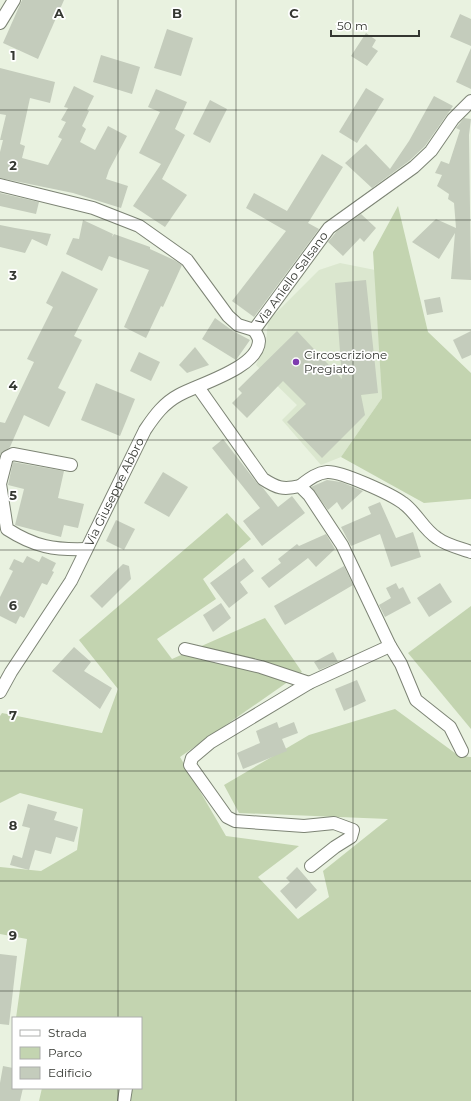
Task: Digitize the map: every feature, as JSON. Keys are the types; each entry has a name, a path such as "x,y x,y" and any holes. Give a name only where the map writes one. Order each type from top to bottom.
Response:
{"street":[{"path":"0,23 14,0"},
{"name":"Via Aniello Salsano","path":"0,185 93,208 138,226 187,260 233,320 238,325 254,330 329,228 414,167 431,151 453,120 469,106"},
{"name":"Via Giuseppe Abbro","path":"0,692 11,672 71,581 145,430 160,409 179,395 238,368 257,350 259,340 254,330"},
{"path":"198,387 263,479 275,487 287,489 300,486 314,476 327,472 344,475 384,492 403,503 426,530 439,540 471,552"},
{"path":"72,465 13,454 7,457 0,484 7,529 24,540 58,550 86,549"},
{"path":"300,486 309,495 342,545 390,646 401,664 416,700 450,727 462,751"},
{"path":"311,866 334,847 351,837 353,830 334,824 304,826 235,821 227,817 190,766 192,758 210,742 309,683 390,646"},
{"path":"185,649 261,668 309,683"},
{"path":"124,1101 126,1089"}],"shaded area":[{"path":"340,263 375,270 382,398 341,457 321,465 282,420 297,405 256,365 266,342 268,321 319,270"}],"green space":[{"path":"398,206 428,332 471,373 471,499 424,503 341,457 382,398 373,252"},
{"path":"227,513 251,539 203,579 216,599 157,639 172,659 265,618 302,672 180,757 226,836 299,846 258,877 298,919 329,897 323,871 388,819 239,813 224,785 309,735 395,709 459,756 471,757 471,1101 39,1101 42,1089 142,1089 142,1017 16,1017 27,939 0,934 0,867 41,871 77,850 83,809 20,793 0,803 0,716 2,713 102,733 118,689 79,640"},
{"path":"471,606 471,729 408,653"}],"building":[{"path":"22,0 64,0 38,59 3,43"},
{"path":"460,14 471,19 471,46 450,37"},
{"path":"167,29 193,38 181,76 154,68"},
{"path":"366,33 376,40 372,47 378,51 367,66 351,56"},
{"path":"471,48 471,89 456,82"},
{"path":"101,55 140,67 132,94 93,82"},
{"path":"0,68 55,82 50,103 30,98 20,144 25,146 22,158 48,165 62,139 58,137 66,122 61,120 68,108 64,107 74,86 94,96 87,110 89,111 82,126 86,129 80,142 95,150 108,126 127,136 109,170 106,179 128,186 121,208 73,193 0,178 0,152 3,140 0,140 6,115 0,114"},
{"path":"366,88 384,99 357,143 339,132"},
{"path":"156,89 187,102 175,129 185,135 162,179 187,195 165,227 133,206 161,164 139,153 160,112 148,107"},
{"path":"434,96 453,106 425,146 409,161 372,188 345,163 366,144 390,169 409,141"},
{"path":"210,100 227,109 210,143 193,134"},
{"path":"464,118 471,119 469,135 471,280 451,279 455,233 439,259 412,242 436,219 456,228 454,203 448,199 449,194 437,186 442,175 435,173 441,161 449,164 460,130 456,128"},
{"path":"322,154 343,167 308,223 319,229 254,317 232,301 286,231 246,208 254,193 287,211"},
{"path":"0,193 39,202 36,214 0,206"},
{"path":"361,214 376,228 364,242 360,238 343,256 328,242 337,231"},
{"path":"83,220 113,234 112,237 114,234 150,247 150,249 182,265 163,307 161,306 146,338 124,327 149,270 109,256 102,271 66,254 73,238 79,239"},
{"path":"0,225 51,234 47,246 32,239 25,253 0,247"},
{"path":"62,271 98,289 74,336 82,340 58,388 66,392 49,427 24,415 10,447 0,455 0,422 5,423 34,362 27,359 53,307 46,303"},
{"path":"366,280 378,393 361,395 365,415 322,458 287,422 306,404 283,381 247,418 232,403 242,393 238,389 297,331 342,379 335,283"},
{"path":"440,297 443,312 427,315 424,300"},
{"path":"215,318 233,331 250,340 236,360 202,339"},
{"path":"471,331 471,355 462,359 453,340"},
{"path":"195,347 209,365 187,373 179,365"},
{"path":"139,352 160,362 151,381 130,371"},
{"path":"96,383 135,399 120,436 81,420"},
{"path":"223,439 257,483 263,488 278,507 292,496 305,513 262,546 243,521 260,508 212,448"},
{"path":"13,462 64,471 58,498 84,504 78,528 64,525 61,537 15,525 24,489 8,485"},
{"path":"163,472 188,487 169,517 144,503"},
{"path":"327,480 341,482 363,491 342,510 337,502 328,510 311,487"},
{"path":"380,502 396,538 413,532 421,557 391,567 380,534 351,546 341,527 371,514 368,507"},
{"path":"116,520 135,529 124,550 106,541"},
{"path":"326,534 335,549 316,567 308,558 269,588 261,578 281,563 278,559 297,544 299,546"},
{"path":"27,556 39,562 42,556 56,563 52,571 54,572 47,585 42,583 24,618 20,616 16,624 0,616 0,597 13,571 9,569 14,559 23,563"},
{"path":"244,558 254,571 240,582 248,593 229,608 210,583"},
{"path":"123,564 129,566 131,579 102,608 90,596"},
{"path":"344,566 353,585 285,625 274,606"},
{"path":"396,583 399,589 403,587 411,603 385,617 379,605 391,598 386,588"},
{"path":"440,583 452,602 429,617 417,598"},
{"path":"221,603 231,618 213,632 203,615"},
{"path":"74,647 91,662 84,671 112,688 100,709 52,671"},
{"path":"333,652 338,662 319,670 314,662"},
{"path":"357,680 366,701 344,711 335,689"},
{"path":"277,722 279,728 294,722 298,733 282,739 287,751 243,769 237,753 260,743 256,731"},
{"path":"28,804 57,812 54,820 78,827 74,842 56,837 51,854 35,850 29,870 10,865 13,855 22,858 30,828 22,826"},
{"path":"297,867 317,890 296,909 280,891 290,882 286,878"},
{"path":"0,954 17,956 9,1025 0,1024"},
{"path":"3,1066 12,1068 12,1089 23,1089 20,1101 0,1101 0,1083"}],"place":[{"name":"Circoscrizione Pregiato","path":"296,362"}]}
